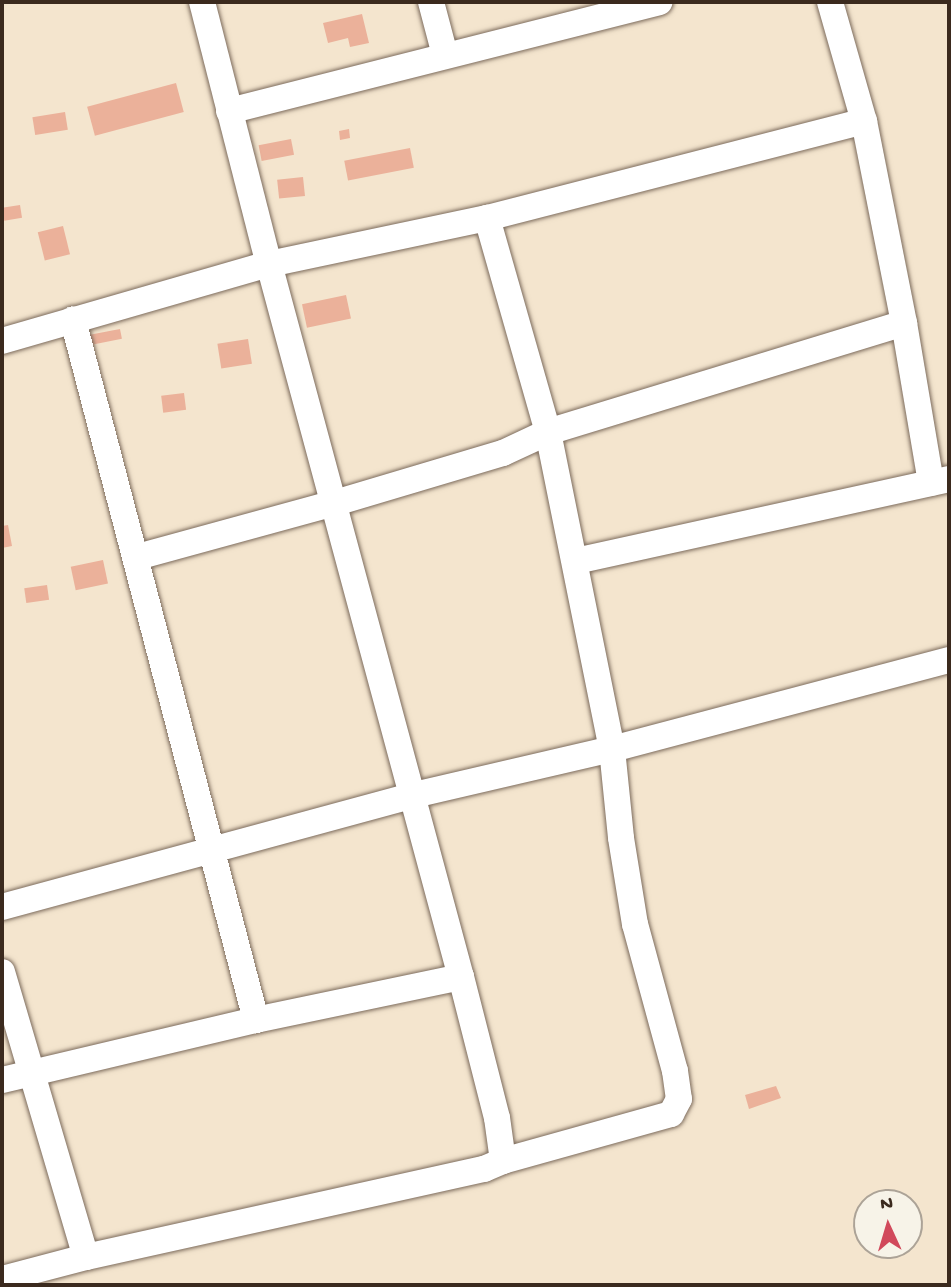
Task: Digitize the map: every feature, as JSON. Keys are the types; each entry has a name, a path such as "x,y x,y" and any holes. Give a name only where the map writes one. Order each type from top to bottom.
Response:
{"street":[{"path":"202,2 269,264 461,976 497,1118 503,1161"},
{"path":"432,2 445,55"},
{"path":"229,111 659,2"},
{"path":"576,561 940,481 904,323 864,121 830,2"},
{"path":"2,341 269,264 487,218 864,121"},
{"path":"2,1279 86,1257 484,1169 503,1161 671,1114 679,1099 675,1070 635,924 621,838 612,749 548,432 487,218"},
{"path":"73,320 214,851 256,1020"},
{"path":"136,556 335,503 503,453 548,432 904,323"},
{"path":"2,907 411,796 612,749 949,660"},
{"path":"2,972 86,1257"},
{"path":"2,1080 256,1020 461,976"}],"building":[{"path":"362,14 369,43 350,47 348,38 328,43 323,23"},
{"path":"176,83 184,112 95,136 87,107"},
{"path":"65,112 68,130 35,135 32,117"},
{"path":"349,129 350,138 340,140 339,131"},
{"path":"291,139 294,155 262,161 259,145"},
{"path":"410,148 414,168 348,180 344,161"},
{"path":"303,177 305,196 279,199 277,180"},
{"path":"20,205 22,218 4,221 2,208"},
{"path":"63,226 70,254 45,260 38,232"},
{"path":"346,295 351,318 307,328 302,304"},
{"path":"120,329 122,339 90,345 89,335"},
{"path":"248,339 252,364 221,369 217,344"},
{"path":"184,393 186,410 163,413 161,396"},
{"path":"8,525 12,546 2,548 2,526"},
{"path":"103,560 108,583 76,590 71,567"},
{"path":"47,585 49,600 26,603 24,588"},
{"path":"776,1086 781,1098 749,1109 745,1095"}]}
